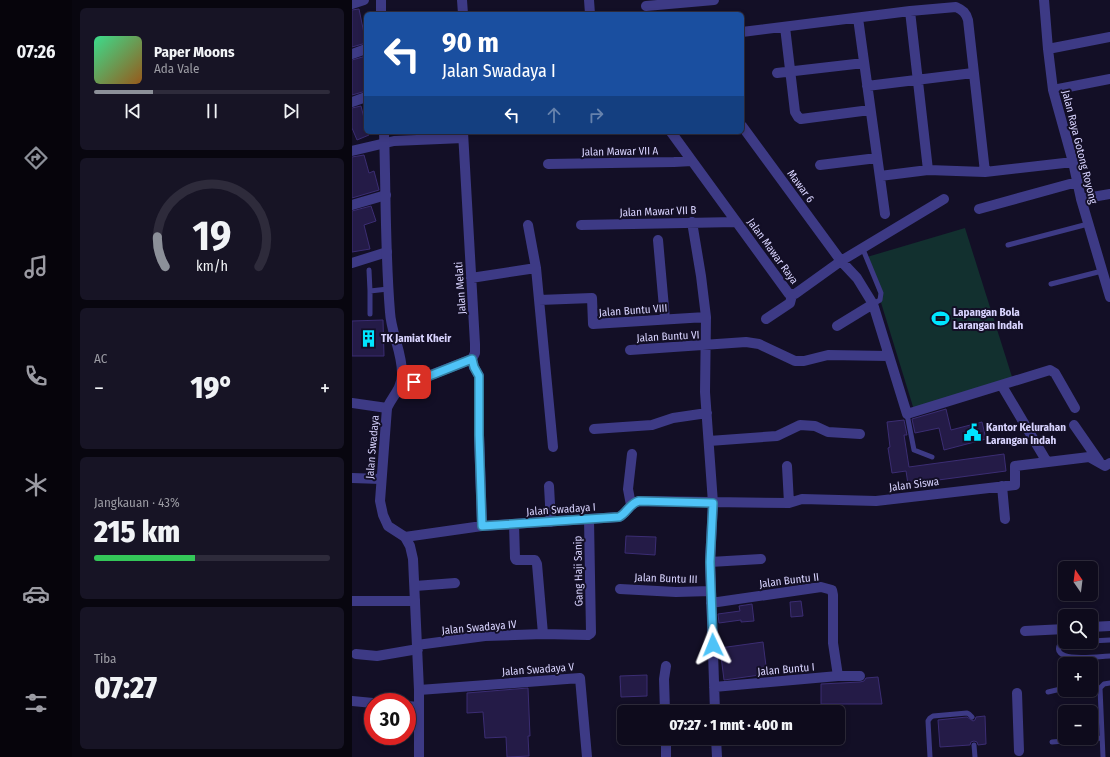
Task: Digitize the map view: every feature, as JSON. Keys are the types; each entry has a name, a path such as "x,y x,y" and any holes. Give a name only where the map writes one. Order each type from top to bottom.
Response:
{"street":[{"path":"352,4 364,0"},
{"path":"381,0 381,12"},
{"path":"462,0 463,12"},
{"path":"589,0 590,12"},
{"path":"646,7 710,0"},
{"name":"Jalan Raya Gotong Royong","path":"1044,0 1053,90 1073,162 1081,199 1110,294"},
{"path":"744,32 910,11 956,7 962,9 966,13 968,20 985,172"},
{"path":"910,11 928,170"},
{"path":"858,18 885,214"},
{"path":"785,27 795,112 798,117 801,119 870,110"},
{"path":"1048,49 1110,37"},
{"path":"352,54 364,50"},
{"path":"777,73 864,63"},
{"path":"867,86 974,73"},
{"path":"1053,90 1110,79"},
{"path":"352,102 364,98"},
{"name":"Mawar 6","path":"744,129 841,260 858,278 874,304 907,414"},
{"name":"Jalan Swadaya","path":"384,134 388,289 391,324 400,357 402,374 400,387 391,400 388,408 380,501 383,515 388,526 405,537"},
{"name":"Jalan Mawar Raya","path":"672,134 736,222 792,295 841,260 944,199"},
{"name":"Jalan Melati","path":"352,151 384,142 463,135 475,344 475,353 472,359"},
{"path":"820,165 877,158"},
{"name":"Jalan Mawar VII A","path":"548,164 692,161"},
{"path":"880,176 928,170 985,172 1073,162"},
{"path":"978,209 1077,182"},
{"path":"1081,199 1110,194"},
{"path":"352,205 386,195"},
{"path":"692,222 706,317 705,392 713,503 710,562 715,705"},
{"name":"Jalan Mawar VII B","path":"581,225 736,222"},
{"path":"528,225 536,268 553,447"},
{"path":"658,240 665,319"},
{"path":"352,263 387,252"},
{"path":"471,278 536,268"},
{"path":"766,319 790,303 792,295"},
{"name":"Jalan Buntu VIII","path":"539,300 592,298 593,324 706,317"},
{"path":"837,326 874,304"},
{"name":"Jalan Buntu VI","path":"630,350 674,346 706,346 746,342 759,344 795,361 804,361 828,355 889,356"},
{"path":"400,387 472,359 479,376 482,526"},
{"path":"907,414 1052,370 1075,408"},
{"path":"1002,386 1047,462"},
{"path":"352,403 388,408"},
{"path":"594,429 652,426 673,418 707,413"},
{"path":"709,441 777,436 800,425 815,426 828,432 860,434"},
{"path":"1074,425 1099,461"},
{"path":"631,505 628,489 632,454"},
{"name":"Jalan Siswa","path":"713,503 789,503 802,499 876,501 1015,485 1015,466 1089,457 1099,461 1105,466 1110,463"},
{"path":"787,466 789,503"},
{"path":"352,478 381,479"},
{"path":"549,486 551,522"},
{"path":"1002,486 1005,519"},
{"name":"Jalan Swadaya I","path":"405,537 482,526 619,517 633,503 639,501 713,503"},
{"name":"Gang Haji Sanip","path":"589,519 591,624"},
{"path":"514,524 516,560 534,560 537,564 543,634"},
{"path":"405,537 414,558 419,690 419,757"},
{"path":"710,562 761,559"},
{"path":"415,586 454,583"},
{"name":"Jalan Buntu II","path":"711,603 821,587 832,590 833,643 838,676"},
{"name":"Jalan Buntu III","path":"620,589 676,592 711,591"},
{"path":"352,601 415,601"},
{"name":"Jalan Swadaya IV","path":"356,654 377,656 417,647 485,636 543,634 588,635 592,633 591,624"},
{"path":"1098,627 1110,626"},
{"path":"1025,631 1058,629"},
{"path":"665,705 664,679 666,666"},
{"name":"Jalan Buntu I","path":"714,686 838,676 860,676"},
{"name":"Jalan Swadaya V","path":"419,690 580,678 587,757"},
{"path":"1017,693 1020,751"},
{"path":"352,701 364,702"},
{"path":"666,745 666,757"},
{"path":"716,745 717,757"}],"lane":[{"path":"1008,245 1088,224"},
{"path":"862,247 881,293 880,300 874,304"},
{"path":"368,270 370,314"},
{"path":"1051,284 1102,271"},
{"path":"370,291 388,289"},
{"path":"907,414 914,450 932,457"},
{"path":"1098,641 1110,640"},
{"path":"1058,649 1061,654 1069,657"},
{"path":"1091,657 1110,656"},
{"path":"1103,757 1100,688 1104,684 1110,683"},
{"path":"1048,692 1058,690"},
{"path":"930,757 928,721 930,718 933,716 967,713 972,717"},
{"path":"1052,742 1102,738"},
{"path":"974,745 975,757"}],"green space":[{"name":"Lapangan Bola Larangan Indah","path":"965,228 1013,380 914,410 867,257"}],"building":[{"path":"359,9 364,33 364,44 352,47 352,10"},
{"path":"364,57 364,92 352,95 352,60"},
{"path":"361,106 364,118 364,134 369,135 357,140 352,128 352,108"},
{"path":"364,155 369,173 374,171 379,190 352,198 352,157"},
{"path":"371,206 376,221 364,225 370,249 352,252 352,211"},
{"name":"TK Jamiat Kheir","path":"383,320 384,356 352,356 352,321"},
{"path":"946,409 951,430 982,422 986,439 944,450 939,428 915,433 912,419"},
{"path":"904,420 907,435 904,435 909,467 1004,454 1006,471 908,484 906,471 892,473 888,448 890,447 887,422"},
{"path":"626,536 656,537 655,555 625,553"},
{"path":"801,601 803,616 791,617 790,602"},
{"path":"752,604 754,621 741,622 741,620 719,623 718,614 740,611 739,606"},
{"path":"763,642 767,674 724,680 720,648"},
{"path":"647,675 647,696 621,697 620,676"},
{"path":"878,677 882,704 821,704 821,684 860,682 864,681 866,678"},
{"path":"528,688 530,736 528,736 529,756 507,757 506,737 485,738 483,712 467,713 467,693"},
{"path":"985,716 986,744 978,745 977,742 974,741 971,742 970,745 940,747 938,720 967,717 973,721 976,717"}],"place":[{"name":"Lapangan Bola Larangan Indah","path":"940,318"},
{"name":"TK Jamiat Kheir","path":"368,338"},
{"name":"Kantor Kelurahan Larangan Indah","path":"973,433"}],"route":[{"path":"414,382 472,359 479,376 482,526 619,517 633,503 639,501 713,503 710,562 713,645"}]}
